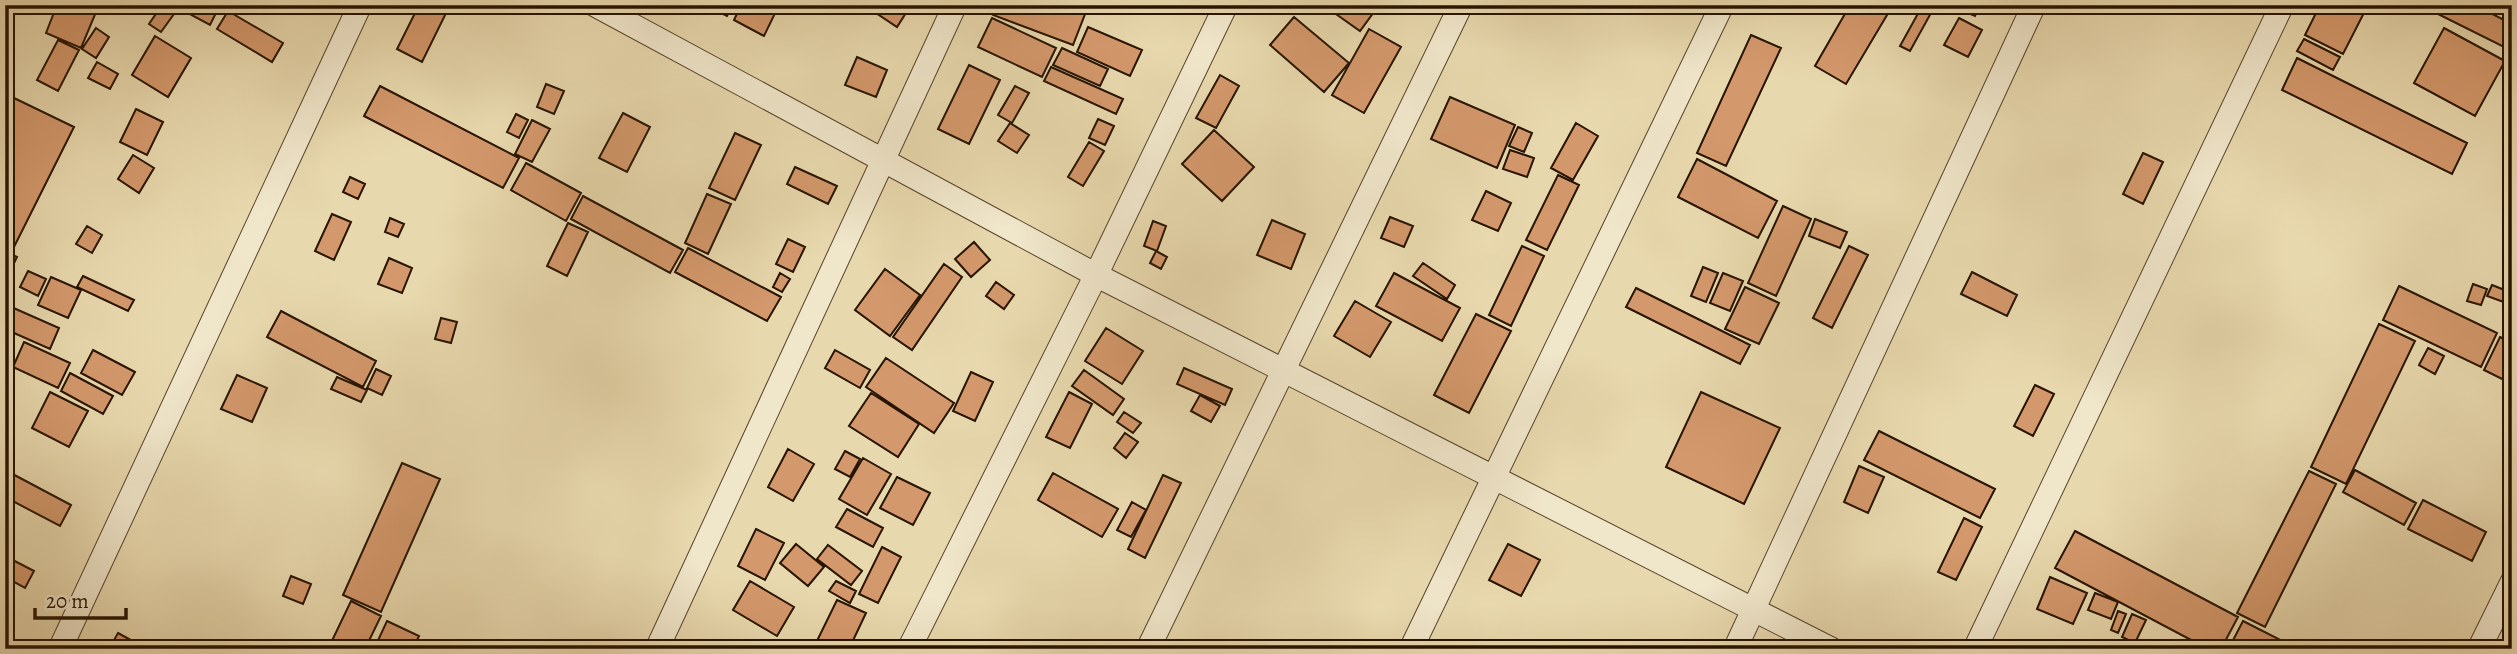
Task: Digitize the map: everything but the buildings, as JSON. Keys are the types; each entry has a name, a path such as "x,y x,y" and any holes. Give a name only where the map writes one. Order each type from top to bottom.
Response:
{"street":[{"path":"60,649 360,5"},
{"path":"595,5 619,11 1096,275 1831,649"},
{"path":"657,649 955,5"},
{"path":"909,649 1096,275 1226,5"},
{"path":"1148,649 1461,5"},
{"path":"1411,649 1722,5"},
{"path":"1735,649 2034,5"},
{"path":"1975,649 2282,5"},
{"path":"2479,649 2512,582"}]}
